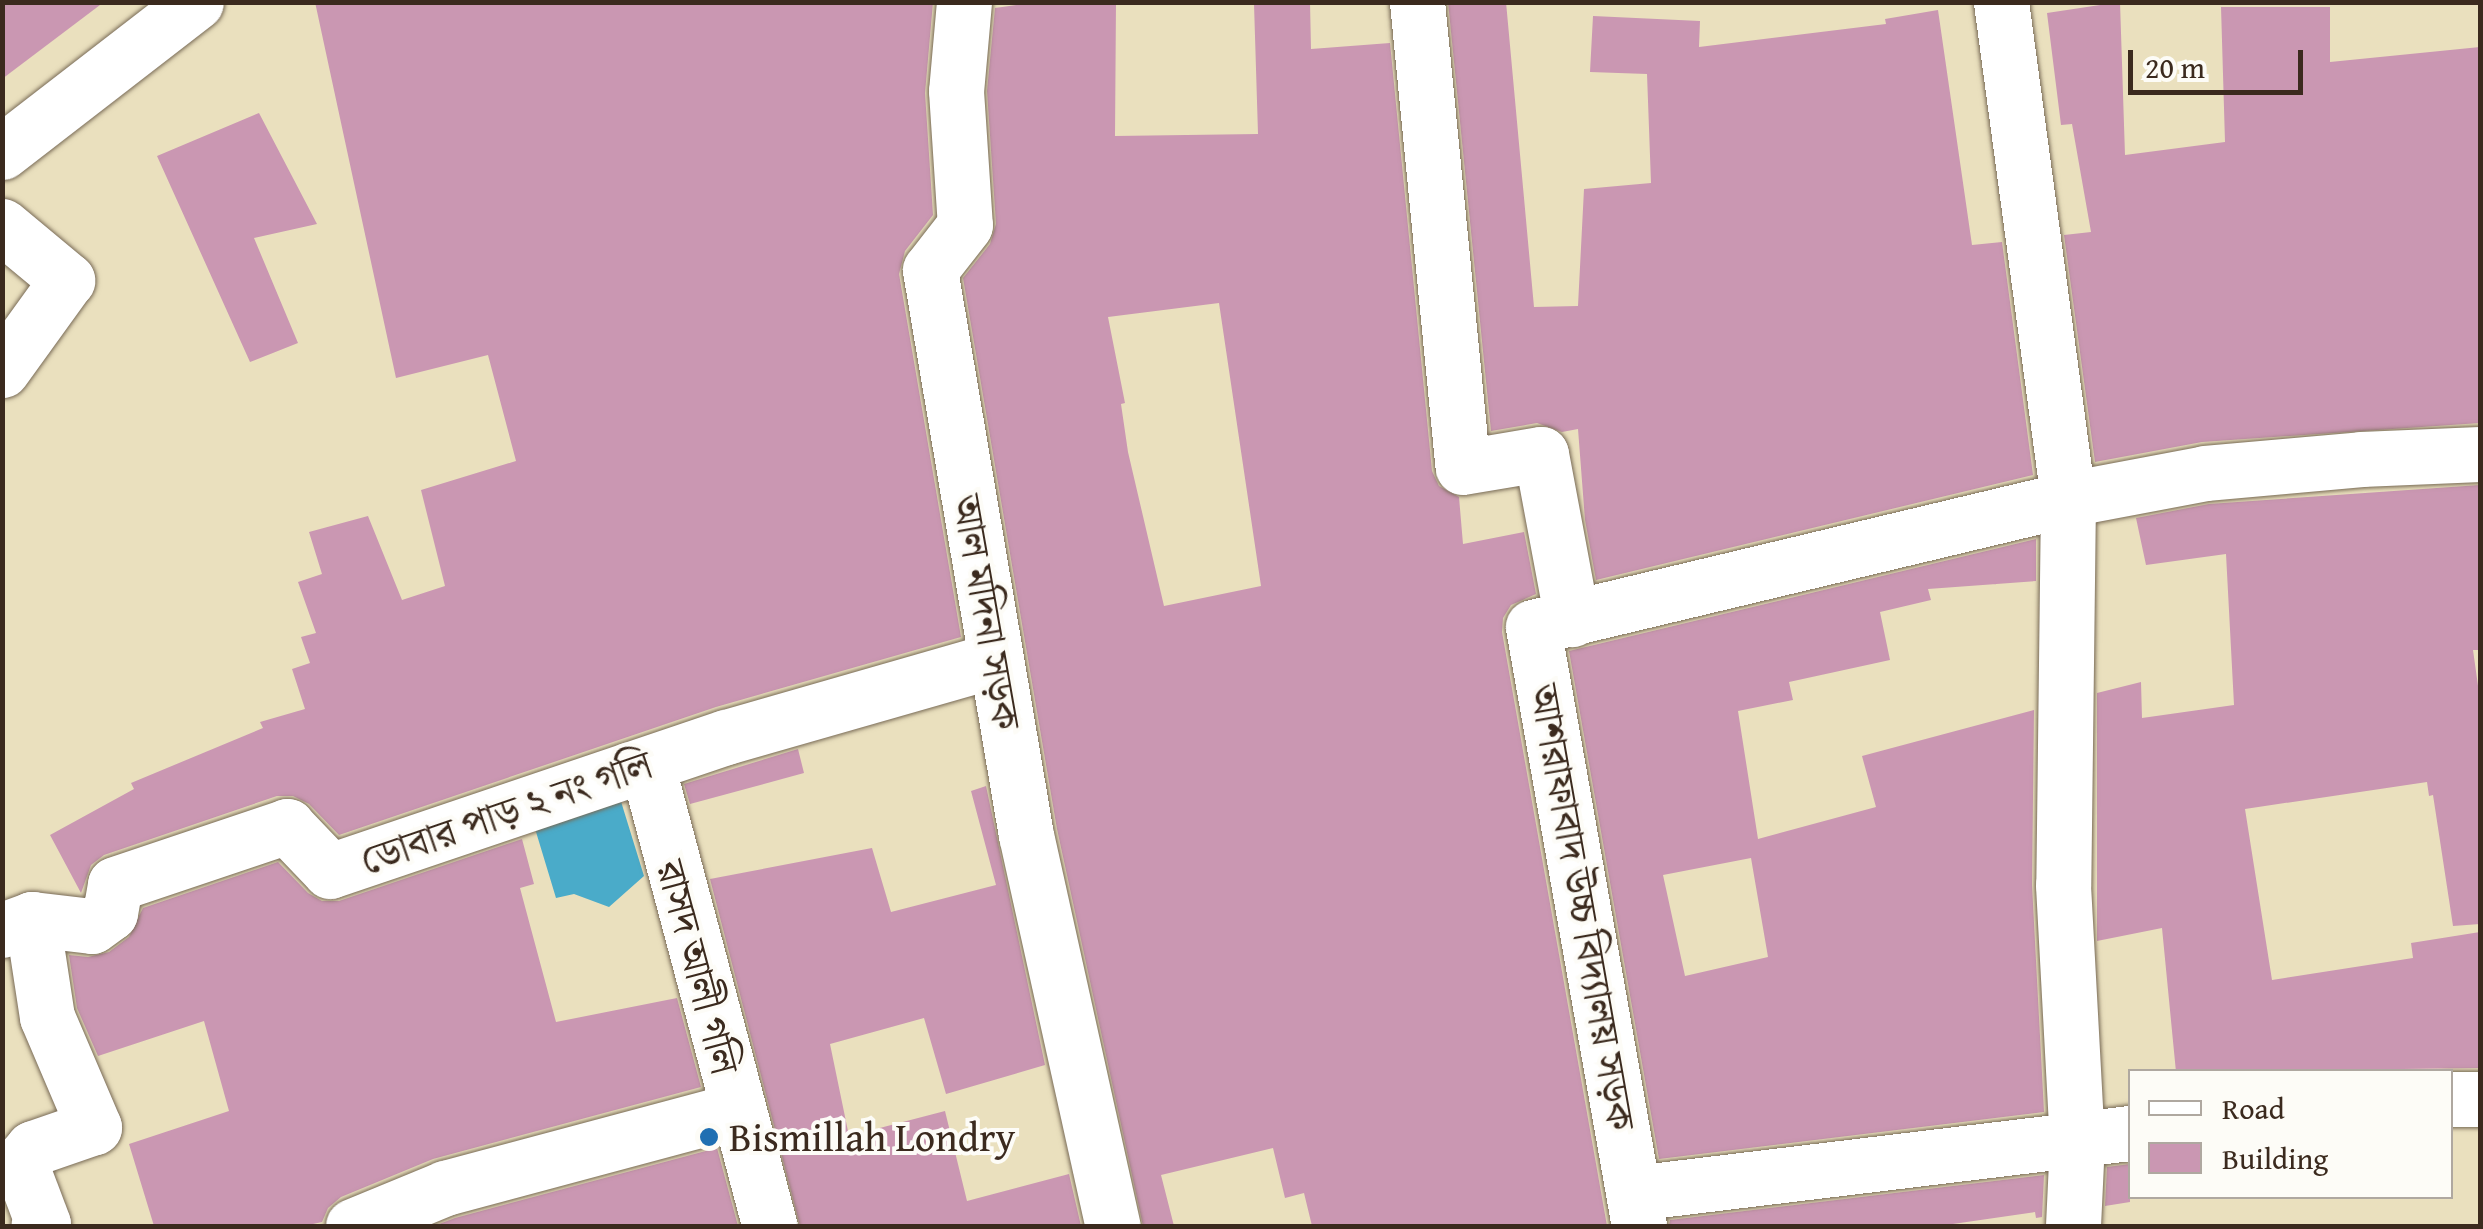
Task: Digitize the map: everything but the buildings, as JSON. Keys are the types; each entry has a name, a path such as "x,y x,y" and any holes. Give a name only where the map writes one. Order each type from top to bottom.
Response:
{"street":[{"path":"2,152 196,2"},
{"name":"আল মদিনা সড়ক","path":"964,2 956,91 965,225 930,270 1026,835 1112,1226"},
{"path":"1417,2 1463,467 1542,454 1572,619 2068,499 2205,474 2361,459 2480,454"},
{"path":"2001,2 2068,499 2063,885 2077,1141 2072,1226"},
{"path":"2,226 67,280 2,370"},
{"name":"আশরাফাবাদ উচ্চ বিদ্যালয় সড়ক","path":"1572,619 1533,627 1636,1210"},
{"name":"ডোবার পাড় ২ নং গলি","path":"17,925 92,926 110,913 115,884 286,826 330,871 647,765 994,660"},
{"name":"রাসদ আলী গলি","path":"647,765 770,1226"},
{"path":"17,925 49,1007 47,1017 94,1127 33,1148 20,1163 43,1224 38,1226"},
{"path":"2453,1099 2480,1099"},
{"path":"353,1226 445,1188 736,1110"},
{"path":"1636,1210 2128,1133"}],"water":[{"path":"619,795 644,876 609,907 574,894 556,898 533,822"}],"place":[{"name":"Bismillah Londry","path":"709,1137"}]}
